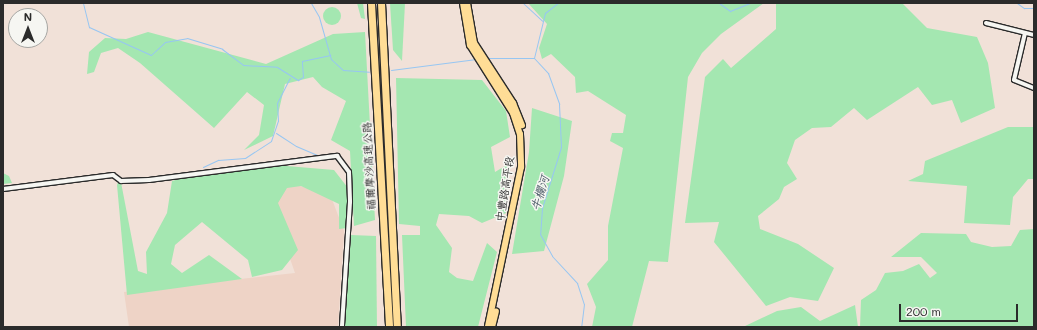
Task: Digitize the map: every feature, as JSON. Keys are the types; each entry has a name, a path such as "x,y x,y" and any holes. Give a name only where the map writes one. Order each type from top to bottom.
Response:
{"highway":[{"name":"福爾摩沙高速公路","path":"371,3 389,327"},
{"name":"福爾摩沙高速公路","path":"381,3 397,327"}],"main road":[{"name":"中豐路高平段","path":"463,3 472,44 513,113 523,140 521,167 504,263 492,319"},
{"name":"中豐路高平段","path":"468,3 472,44"},
{"path":"488,327 492,319"},
{"path":"492,319 492,327"}],"street":[{"path":"986,24 1034,35"},
{"path":"1025,33 1014,80 1034,88"},
{"path":"3,189 113,175 121,181 149,180 337,156 349,172 350,202 342,327"}],"shaded area":[{"path":"289,183 330,194 344,231 338,327 129,327 124,292 295,273 271,204"}],"green space":[{"path":"357,3 363,3 365,19 361,18"},
{"path":"390,3 405,3 402,61 393,50"},
{"path":"528,3 764,3 721,34 702,53 688,77 668,262 649,261 632,327 592,327 596,307 587,284 608,260 608,226 623,148 610,141 612,133 623,133 626,115 588,91 576,93 575,77 551,54 542,59 539,48 547,24"},
{"path":"776,3 902,3 927,28 977,37 988,63 995,108 961,123 952,100 932,105 918,87 867,120 854,108 831,127 812,128 795,140 787,163 797,179 784,187 779,199 758,216 760,229 798,244 834,268 818,301 790,297 766,306 714,242 719,222 685,223 705,77 723,59 731,68 776,29"},
{"path":"332,7 338,10 341,16 338,22 332,25 326,22 323,16 326,10"},
{"path":"148,32 266,64 333,34 365,32 375,220 354,226 350,151 331,140 346,101 322,87 313,77 285,84 273,136 244,150 259,135 264,105 247,92 214,128 140,63 118,48 101,53 94,72 87,74 89,52 105,38 126,39"},
{"path":"396,78 482,80 506,111 510,137 491,147 495,172 510,163 506,213 482,223 469,216 439,214 436,225 452,248 449,272 457,278 473,281 487,243 497,252 478,327 406,327 402,235 420,235 420,226 399,224"},
{"path":"532,108 572,121 564,176 544,251 512,254 529,152"},
{"path":"1008,127 1034,127 1034,179 1028,179 1013,197 1010,225 964,223 967,186 908,181 923,174 925,161"},
{"path":"275,165 334,170 348,188 347,228 339,229 339,204 301,186 287,188 278,203 298,250 282,270 252,277 248,260 202,222 175,245 171,264 182,273 209,255 242,279 127,295 117,185 120,177 138,271 147,274 146,252 167,213 172,181 196,174"},
{"path":"3,173 9,176 12,183 3,184"},
{"path":"1034,229 1034,327 860,327 861,300 876,290 885,273 903,271 919,264 930,278 937,273 921,257 891,257 921,233 966,234 971,242 992,247 1011,246 1020,230"},
{"path":"351,235 376,236 377,327 344,327"},
{"path":"855,305 858,327 743,327 777,311 801,307 820,321"}],"waterway":[{"path":"83,3 89,27 151,55 165,42 187,38 222,49 243,65 277,67 298,80 303,77 302,61 330,55"},
{"path":"311,3 319,17 331,59 343,70 369,72"},
{"path":"523,3 542,21"},
{"path":"534,58 545,13 558,3"},
{"path":"719,3 730,11 750,3"},
{"path":"1017,3 1024,8 1034,8"},
{"name":"牛欄河","path":"487,58 534,58 548,73 559,104 561,147 542,208 540,234 552,256 577,283 584,304 581,327"},
{"path":"391,70 476,59"},
{"path":"203,167 218,160 245,158 271,141 278,121 277,103 290,78"},
{"path":"276,133 296,146 322,157"}]}
